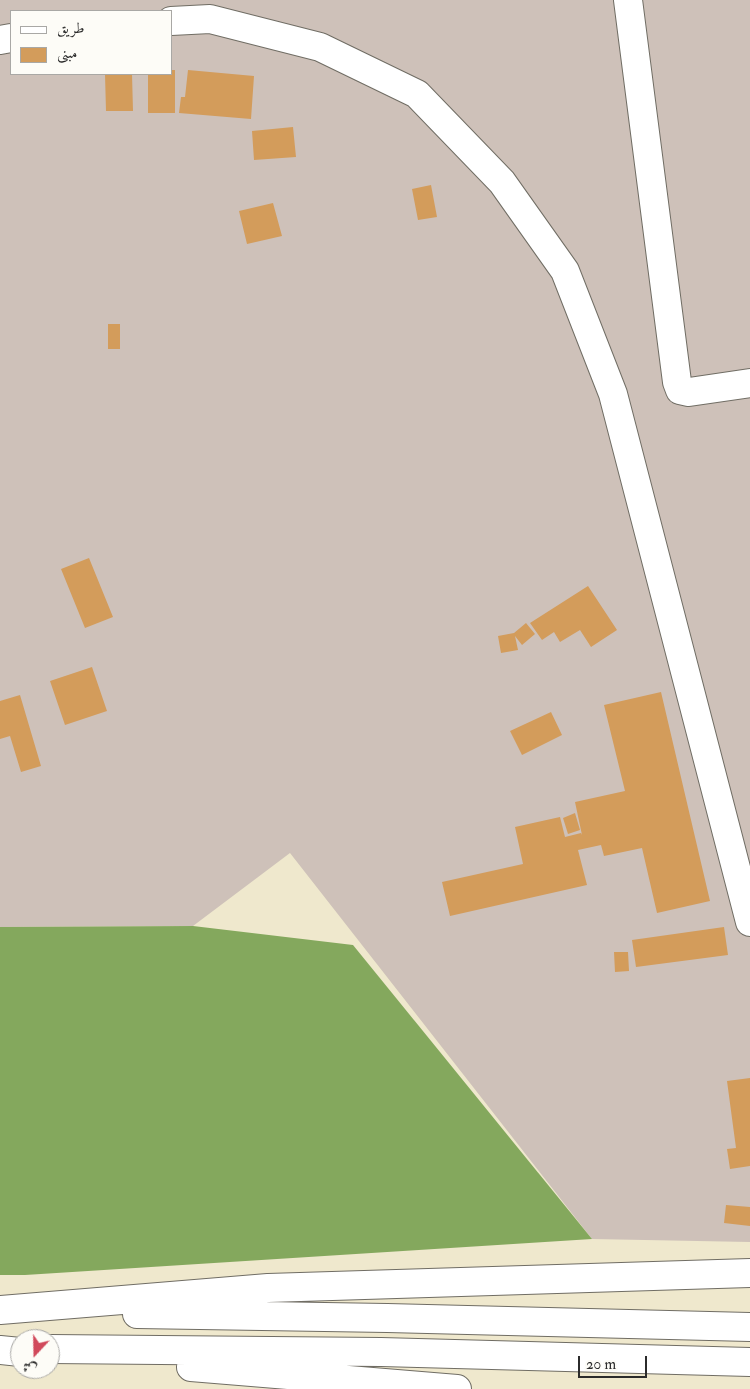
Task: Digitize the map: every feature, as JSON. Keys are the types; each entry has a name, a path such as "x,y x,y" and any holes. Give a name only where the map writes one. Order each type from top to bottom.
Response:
{"main road":[{"path":"628,0 676,382 680,390 689,392 750,382"},
{"path":"172,21 210,19 320,47 416,94 502,182 565,272 613,394 750,922"},
{"path":"0,1311 268,1288 750,1273"},
{"path":"0,1311 750,1327"},
{"path":"60,1349 381,1352 750,1362"},
{"path":"60,1355 456,1389"}],"shaded area":[{"path":"0,0 750,0 750,1242 592,1239 290,853 193,926 0,927"}],"green space":[{"path":"193,926 353,945 592,1239 25,1275 0,1275 0,927"}],"building":[{"path":"172,70 175,70 175,113 148,113 148,75 172,75"},
{"path":"188,70 254,76 251,119 179,113 181,97 185,97"},
{"path":"105,75 132,75 133,111 106,111"},
{"path":"293,127 296,157 254,160 252,131"},
{"path":"431,185 437,217 418,220 412,189"},
{"path":"273,203 282,236 247,244 239,211"},
{"path":"108,324 120,324 120,349 108,349"},
{"path":"89,558 113,617 85,628 61,569"},
{"path":"588,586 617,630 591,647 580,630 560,642 554,632 542,640 530,623"},
{"path":"526,623 535,634 522,645 515,636 518,650 501,653 498,636 514,633"},
{"path":"92,667 107,711 65,725 50,681"},
{"path":"661,692 710,901 657,913 642,848 604,856 601,845 578,850 587,885 450,916 442,882 523,864 515,827 560,817 565,837 581,833 582,835 575,802 625,791 604,705"},
{"path":"20,695 41,766 21,772 10,736 0,739 0,701"},
{"path":"551,712 562,735 522,755 510,731"},
{"path":"575,813 580,830 568,834 563,818"},
{"path":"724,927 728,955 636,967 632,940"},
{"path":"614,952 628,952 629,971 615,972"},
{"path":"750,1078 750,1166 730,1169 727,1149 736,1148 727,1081"},
{"path":"726,1205 750,1207 750,1226 724,1223"}]}
